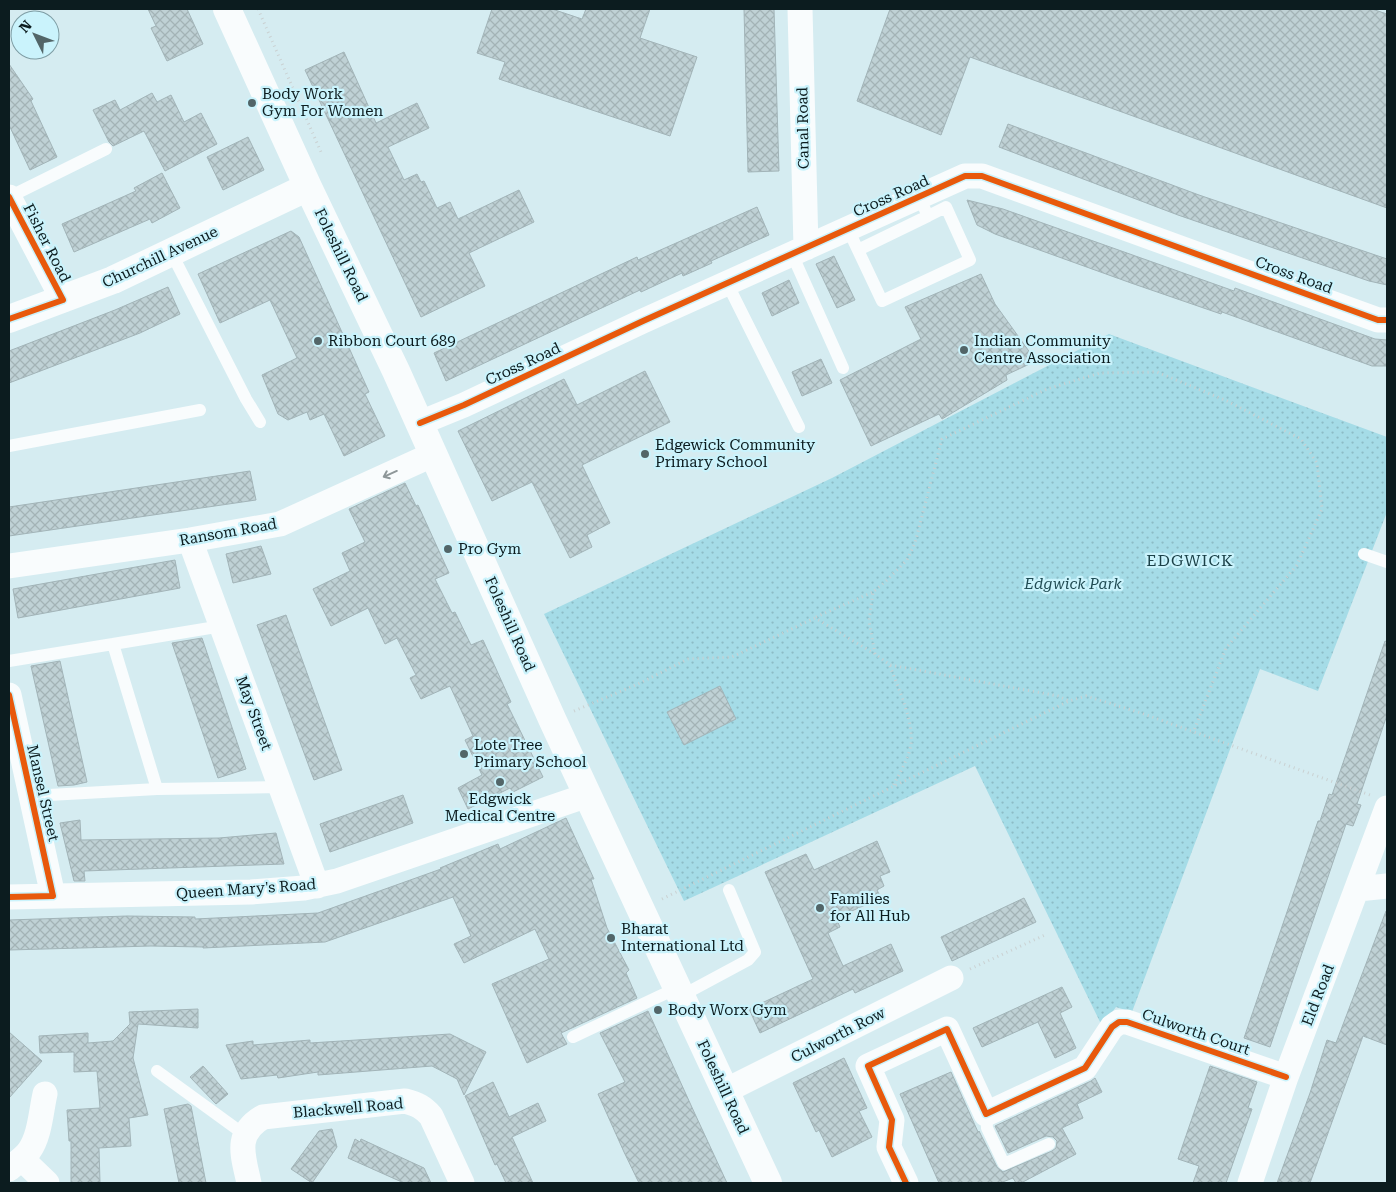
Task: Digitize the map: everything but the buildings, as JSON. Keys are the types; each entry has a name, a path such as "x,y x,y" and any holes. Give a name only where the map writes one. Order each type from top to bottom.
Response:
{"main road":[{"name":"Foleshill Road","path":"227,9 308,187 420,423 553,720 768,1183"},
{"name":"Churchill Avenue","path":"9,319 113,280 308,187"}],"street":[{"name":"Canal Road","path":"799,251 800,9"},
{"name":"Cross Road","path":"420,423 464,405 799,251 853,240 923,206 965,176 982,176 1378,320 1387,320"},
{"name":"Fisher Road","path":"9,197 63,300"},
{"name":"Ransom Road","path":"9,566 190,540 280,524 434,454"},
{"name":"May Street","path":"190,540 317,886"},
{"name":"Mansel Street","path":"9,695 54,896"},
{"name":"Queen Mary's Road","path":"9,897 251,892 317,886 346,878 588,795"},
{"name":"Eld Road","path":"1250,1183 1286,1077 1358,889 1380,802"},
{"path":"1358,889 1387,886"},
{"name":"Culworth Row","path":"725,1091 951,978"},
{"name":"Culworth Court","path":"986,1114 1085,1068 1112,1027 1119,1022 1127,1022 1286,1077"},
{"path":"906,1183 889,1147 892,1120 868,1066 947,1029 986,1114"},
{"path":"44,1094 36,1134 30,1149 15,1164 47,1183"},
{"name":"Blackwell Road","path":"245,1135 246,1130 263,1116 405,1101 424,1108 431,1116 462,1183"},
{"path":"245,1135 242,1142 242,1153 248,1183"}],"lane":[{"path":"9,197 106,149"},
{"path":"853,240 882,301 970,260 946,207 923,206"},
{"path":"799,251 842,368"},
{"path":"171,252 246,399 260,422"},
{"path":"728,283 799,427"},
{"path":"9,446 200,410"},
{"path":"1364,554 1387,562"},
{"path":"9,661 222,626"},
{"path":"113,644 157,789"},
{"path":"31,796 157,789 281,787"},
{"path":"573,1037 679,992 748,960 755,952 729,890"},
{"path":"157,1071 245,1135"},
{"path":"986,1114 987,1128 1004,1164 1049,1144"}],"path":[{"path":"553,720 638,684 688,659 732,657 872,592 907,560 915,543 942,440 1047,390 1100,373 1157,372 1227,400 1301,439 1317,463 1322,509 1297,565 1226,648 1193,733"},
{"path":"872,592 869,621 875,654"},
{"path":"815,618 890,665 1058,696 1068,702"},
{"path":"890,665 910,729 910,745 906,761 892,788"},
{"path":"641,909 1068,702 1086,696 1141,713 1193,733 1291,766 1380,802"},
{"path":"951,978 1045,935"}],"green space":[{"name":"Edgwick Park","path":"1109,334 1387,437 1387,512 1318,691 1260,669 1132,1012 1116,1007 1102,1026 975,766 684,901 544,614 832,478"}],"cycle path":[{"path":"420,423 464,405 643,321 965,176 982,176 1378,320 1387,320"},
{"path":"9,197 63,300 9,319"},
{"path":"9,695 53,896 9,897"},
{"path":"906,1183 889,1147 892,1120 868,1066 947,1029 986,1114 1085,1068 1112,1027 1119,1022 1127,1022 1286,1077"}],"place":[{"name":"Body Work Gym For Women","path":"252,103"},
{"name":"Ribbon Court 689","path":"318,341"},
{"name":"Indian Community Centre Association","path":"964,350"},
{"name":"Edgewick Community Primary School","path":"645,454"},
{"name":"Pro Gym","path":"448,549"},
{"name":"Lote Tree Primary School","path":"464,754"},
{"name":"Edgwick Medical Centre","path":"500,782"},
{"name":"Families for All Hub","path":"820,908"},
{"name":"Bharat International Ltd","path":"611,938"},
{"name":"Body Worx Gym","path":"658,1010"}],"district":[{"name":"EDGWICK","path":"1190,560"}]}
